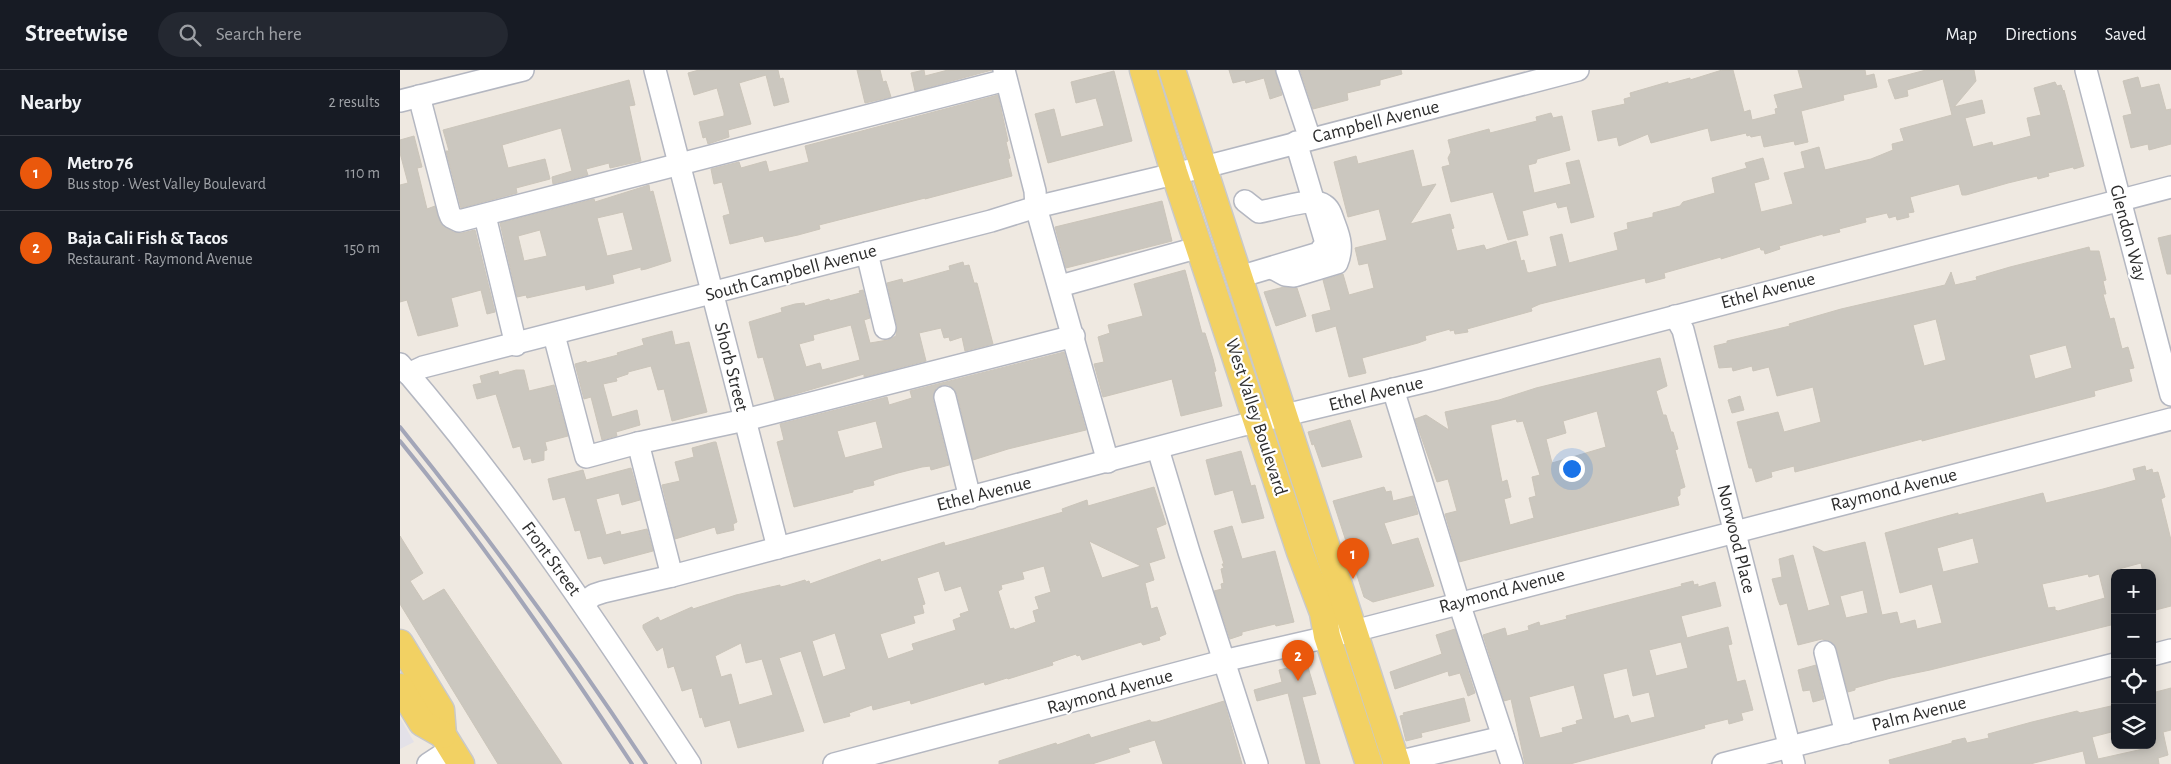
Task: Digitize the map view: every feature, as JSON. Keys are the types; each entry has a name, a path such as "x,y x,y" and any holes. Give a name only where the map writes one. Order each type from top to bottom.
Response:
{"main road":[{"name":"West Valley Boulevard","path":"1143,70 1174,172 1300,552 1323,613 1327,636 1369,764"},
{"name":"West Valley Boulevard","path":"1172,70 1397,763"},
{"path":"400,643 441,710 452,749"},
{"path":"400,687 422,723 452,749"}],"street":[{"path":"523,70 410,98 451,217 454,220 464,221 486,216 1005,75 1034,191 1036,207 1060,286 1108,462"},
{"name":"Shorb Street","path":"655,70 778,548"},
{"path":"1239,277 1319,253 1326,243 1311,195 1303,140 1287,70"},
{"name":"Campbell Avenue","path":"1174,172 1578,70"},
{"name":"Glendon Way","path":"2086,70 2171,395"},
{"name":"South Campbell Avenue","path":"404,369 423,368 554,335 1174,172"},
{"name":"Ethel Avenue","path":"583,603 594,594 672,576 1258,422 1393,389 2171,187"},
{"path":"1217,209 1245,201 1259,212 1311,195"},
{"path":"486,216 516,344"},
{"path":"1060,286 1200,247"},
{"path":"867,253 885,328"},
{"name":"Norwood Place","path":"1675,316 1683,330 1792,756"},
{"path":"554,335 586,457 638,443 745,420 1074,336"},
{"name":"Front Street","path":"404,369 481,462 583,603 690,764"},
{"path":"1393,389 1459,603 1512,764"},
{"path":"945,397 970,498"},
{"name":"Raymond Avenue","path":"834,764 1223,661 1354,630 2171,419"},
{"path":"638,443 672,576"},
{"path":"1158,449 1256,764"},
{"path":"2156,653 2171,650"},
{"path":"1825,652 1846,732"},
{"name":"Palm Avenue","path":"1723,764 1792,756 1846,732 2111,665"},
{"path":"1397,763 1503,737"},
{"path":"428,764 452,749"}],"shaded area":[{"path":"400,718 414,742 400,749"}],"building":[{"path":"699,70 778,70 780,79 783,78 789,102 774,106 766,75 739,83 751,124 728,130 729,137 708,144 706,137 703,138 699,122 724,116 724,113 717,88 694,95 688,73"},
{"path":"857,70 880,70 883,82 886,81 891,97 865,103"},
{"path":"924,70 925,76 948,70 992,70 915,91 911,73"},
{"path":"1229,70 1275,70 1282,95 1270,99 1264,78 1246,83 1245,80 1233,83"},
{"path":"1300,70 1401,70 1402,74 1380,80 1380,85 1347,93 1348,100 1313,109"},
{"path":"1722,70 1733,70 1744,112 1750,110 1752,120 1776,114 1775,109 1778,108 1774,95 1803,88 1798,70 1865,70 1866,76 1874,74 1877,87 1843,95 1844,100 1801,111 1808,142 1795,145 1794,141 1764,147 1761,135 1751,137 1750,135 1747,136 1746,133 1711,141 1708,128 1651,143 1648,134 1619,146 1617,137 1598,141 1592,111 1625,104 1624,99 1631,97 1630,93 1668,82 1668,84 1690,78 1690,80"},
{"path":"1926,70 1974,70 1976,81 1954,107 1982,100 1985,113 1965,118 1973,147 1992,142 1993,146 2031,136 2027,118 2041,115 2034,88 2055,82 2057,86 2061,85 2064,90 2084,166 2048,173 2049,176 2038,179 2037,176 1966,195 1962,195 1959,184 1910,197 1914,212 1908,213 1909,217 1897,220 1896,216 1889,218 1887,213 1865,218 1866,222 1839,229 1840,232 1823,236 1823,234 1779,246 1780,249 1765,254 1764,250 1761,250 1760,247 1664,273 1665,278 1646,283 1645,278 1540,304 1531,308 1532,311 1467,329 1468,332 1455,334 1454,330 1450,331 1450,329 1425,336 1426,340 1418,343 1362,358 1366,373 1349,377 1336,326 1316,332 1312,315 1331,310 1323,280 1343,274 1349,295 1374,288 1368,263 1359,265 1355,248 1387,240 1379,209 1348,217 1334,162 1356,156 1358,164 1413,150 1422,187 1436,184 1410,224 1450,214 1454,228 1451,229 1457,251 1484,245 1486,250 1516,241 1521,261 1524,260 1527,272 1529,273 1557,266 1550,237 1562,234 1569,263 1618,250 1614,233 1628,229 1627,223 1653,217 1653,213 1680,206 1683,202 1715,193 1712,178 1747,168 1745,163 1763,158 1769,179 1754,183 1761,212 1793,204 1784,173 1805,168 1801,152 1819,147 1825,170 1871,159 1893,150 1892,144 1904,141 1900,129 1952,115 1943,79 1907,90 1908,96 1895,99 1888,80"},
{"path":"1114,71 1132,141 1048,163 1035,114 1054,109 1061,137 1104,126 1096,98 1076,103 1071,82"},
{"path":"2138,77 2141,88 2159,84 2166,110 2171,109 2171,144 2149,150 2148,144 2131,148 2123,116 2132,114 2123,81"},
{"path":"629,80 635,105 629,106 641,161 610,168 609,163 586,169 588,175 553,184 552,177 572,171 561,128 502,145 508,168 545,159 550,179 516,188 517,193 461,208 446,151 449,151 443,130"},
{"path":"998,95 1008,141 1006,142 1012,176 819,225 820,229 798,235 765,242 763,236 730,244 723,216 730,214 722,182 714,184 711,169 739,162 741,168 766,161 769,172 809,162 805,146"},
{"path":"1551,113 1553,118 1562,116 1570,150 1537,159 1536,163 1528,165 1534,193 1571,184 1566,163 1579,160 1594,217 1571,223 1567,206 1558,208 1556,202 1522,211 1528,235 1508,240 1493,192 1451,202 1442,167 1450,165 1448,158 1451,152 1448,140 1489,129 1490,133 1537,121 1536,117"},
{"path":"414,136 422,167 417,168 427,209 435,206 440,222 453,232 462,233 475,230 495,312 487,314 481,290 451,298 458,326 418,336 407,300 400,302 400,185 408,183 400,153 400,140"},
{"path":"649,185 650,192 653,191 671,261 646,269 641,270 641,267 612,275 614,283 586,290 585,285 527,298 526,295 517,297 500,223 594,199 595,202","holes":["623,212 633,250 607,256 597,218","540,230 547,256 524,261 518,236"]},
{"path":"1162,201 1172,241 1066,268 1055,227"},
{"path":"2171,235 2171,274 2167,274 2158,238"},
{"path":"2089,247 2090,251 2099,251 2106,280 2103,281 2106,294 2103,294 2110,319 2114,318 2122,349 2128,347 2134,368 2129,369 2132,381 2094,391 2095,396 1922,441 1922,439 1795,472 1794,466 1771,472 1772,477 1756,482 1752,468 1749,468 1737,422 1778,412 1784,432 1821,422 1813,387 1777,396 1769,367 1753,371 1752,366 1733,371 1732,367 1719,368 1714,346 1727,343 1727,341 1790,326 1789,324 1841,309 1945,285 1951,272 1955,285 1977,280 1976,277","holes":["1936,319 1946,360 1924,366 1913,325","2066,345 2072,368 2035,379 2029,355"]},
{"path":"963,262 964,266 969,265 974,283 977,283 993,344 965,351 962,337 950,341 949,337 944,338 941,328 919,333 926,361 864,377 864,374 775,400 763,357 758,358 749,322 782,312 781,308 795,304 804,303 805,306 829,299 830,301 860,293 859,291 863,290 870,318 864,320 870,343 888,340 896,336 897,326 887,283 902,279 903,283 950,270 949,266","holes":["851,325 860,360 822,370 820,363 806,367 799,344 814,340 813,335"]},
{"path":"1185,270 1202,333 1205,333 1213,359 1222,406 1181,416 1172,379 1103,397 1094,364 1104,362 1098,337 1110,333 1108,325 1143,316 1134,284"},
{"path":"1284,287 1297,288 1306,316 1276,326 1264,292"},
{"path":"672,331 675,345 689,342 707,412 672,421 664,389 658,390 651,366 628,372 628,374 616,378 617,381 603,384 612,417 637,410 640,425 616,432 617,436 602,440 591,397 584,399 575,364 618,355 617,353 644,345 642,339"},
{"path":"1064,352 1086,430 1008,449 973,460 957,394 949,385 942,385 936,388 933,400 949,465 931,470 930,466 922,467 898,473 873,481 874,485 853,490 853,492 794,507 777,442 784,440 780,424 887,397 889,405 912,398 910,391","holes":["876,421 883,448 845,458 837,431"]},
{"path":"1660,358 1667,386 1656,391 1663,415 1666,415 1671,432 1673,432 1678,449 1675,450 1685,487 1680,489 1680,495 1677,497 1679,505 1459,562 1445,514 1457,511 1448,479 1437,482 1415,419 1426,415 1449,430 1445,412 1499,400 1536,388","holes":["1597,411 1606,447 1552,463 1546,439 1566,433 1563,421","1516,419 1517,422 1523,421 1540,475 1532,477 1536,496 1529,498 1534,518 1510,525 1504,499 1511,497 1507,480 1502,482 1491,425"]},
{"path":"516,370 524,370 529,391 554,385 568,436 545,442 547,450 544,451 544,460 532,463 531,458 524,460 520,446 513,448 496,394 477,399 473,385 482,383 480,376 498,371 499,375"},
{"path":"1740,396 1744,410 1732,413 1728,400"},
{"path":"1350,420 1362,457 1322,467 1308,432"},
{"path":"716,442 737,522 733,524 734,530 717,534 715,527 675,539 662,485 680,481 675,462 694,457 692,448"},
{"path":"1241,451 1251,486 1255,485 1264,518 1242,523 1233,490 1215,495 1206,460"},
{"path":"2145,466 2146,471 2152,469 2153,473 2158,472 2165,497 2161,499 2171,540 2171,606 2156,610 2156,569 2142,569 2141,563 2119,569 2111,569 2111,625 1891,678 1855,688 1855,690 1848,692 1834,644 1822,639 1798,645 1787,603 1780,605 1778,600 1772,579 1782,577 1779,559 1793,555 1808,611 1830,605 1813,546 1824,552 1865,542 1882,615 1897,612 1900,624 1915,620 1917,629 1942,623 1932,584 1900,593 1885,533 2043,493 2046,503 2136,480 2133,469","holes":["1973,538 1979,563 1943,572 1937,548","2088,574 2089,577 2099,574 2105,598 2058,611 2055,610 2055,607 2048,608 2042,584","1863,590 1868,613 1846,618 1840,596"]},
{"path":"631,468 640,500 622,505 619,493 596,499 606,535 620,531 621,535 647,529 653,551 604,564 601,556 588,559 580,530 575,531 565,497 553,500 548,479 583,470 586,480"},
{"path":"1154,487 1166,524 1156,528 1165,558 1149,563 1154,580 1145,583 1151,609 1157,607 1166,634 1159,637 1160,640 1143,645 1141,642 1082,660 1080,655 1077,656 1076,654 1052,662 1053,665 1008,679 985,685 984,682 911,704 910,700 873,710 872,705 849,713 850,716 824,723 801,651 779,658 804,731 738,748 730,720 705,727 702,717 700,718 692,688 682,691 674,666 668,668 663,647 657,651 643,628 643,625 658,617 660,621 692,607 693,609 736,595 780,585 780,587 785,586 805,580 806,582 809,581 810,584 880,559 881,562 944,542 945,546 1063,512 1062,509 1087,500 1088,506","holes":["1089,541 1141,566 1102,578","1044,566 1051,592 1035,597 1039,609 1033,611 1036,622 1014,630 1014,628 1010,629 998,591 1002,589 1001,585 1024,579 1022,572","939,571 945,591 961,586 969,611 960,614 961,617 953,620 956,630 912,644 914,650 888,659 880,634 915,623 913,616 924,613 922,605 925,604 917,578","835,633 846,669 823,677 812,641","741,643 746,663 762,659 773,695 739,705 731,674 721,677 715,656"]},
{"path":"1384,487 1386,492 1391,491 1393,501 1413,496 1418,514 1384,523 1392,545 1418,538 1434,586 1373,602 1364,597 1333,501"},
{"path":"1232,526 1242,559 1275,551 1294,622 1276,626 1275,624 1242,632 1242,635 1230,639 1214,591 1222,589 1221,584 1224,583 1221,569 1224,568 1222,564 1224,564 1214,531"},
{"path":"400,536 423,573 410,581 423,601 444,589 562,764 498,764 400,604"},
{"path":"1693,581 1694,585 1698,584 1698,587 1715,582 1721,606 1681,616 1687,638 1728,627 1732,644 1728,645 1737,682 1745,680 1753,710 1741,713 1743,720 1729,724 1728,719 1704,725 1705,728 1570,764 1525,764 1511,699 1504,701 1483,635 1505,628 1507,636 1529,630 1528,626 1539,622 1540,626 1567,619 1566,616 1682,586 1681,584","holes":["1681,642 1688,668 1656,676 1649,650","1627,668 1633,696 1649,692 1655,717 1631,723 1628,715 1614,719 1603,674","1574,685 1583,719 1576,721 1577,724 1562,728 1563,732 1540,738 1529,697"]},
{"path":"1455,629 1475,693 1468,696 1460,673 1449,676 1448,671 1395,689 1390,672 1442,654 1436,635"},
{"path":"1299,665 1300,669 1308,667 1316,694 1302,697 1320,764 1306,764 1288,693 1257,701 1254,690 1282,682 1279,670"},
{"path":"1816,665 1824,699 1813,702 1810,690 1803,691 1798,670"},
{"path":"2171,688 2171,730 2163,732 2168,755 2158,758 2159,764 2086,764 2083,751 2030,764 1890,764 1889,760 1952,743 1952,741 1965,738 1967,743 1989,738 1988,734 2032,722 2077,711 2080,713 2111,706 2111,732 2092,737 2098,759 2143,749 2156,749 2156,692"},
{"path":"1464,698 1470,721 1421,733 1422,737 1406,741 1400,716 1404,715 1403,713"},
{"path":"1224,701 1242,764 1163,764 1155,740 1128,748 1130,752 1092,764 999,764 999,761 1056,743 1057,745 1089,734 1091,738 1150,720 1151,722 1157,722"}],"railway":[{"path":"400,427 527,592 646,764"},
{"path":"400,441 520,599 632,764"}],"place":[{"name":"Metro 76","path":"1353,579"},
{"name":"Baja Cali Fish & Tacos","path":"1298,681"}]}
